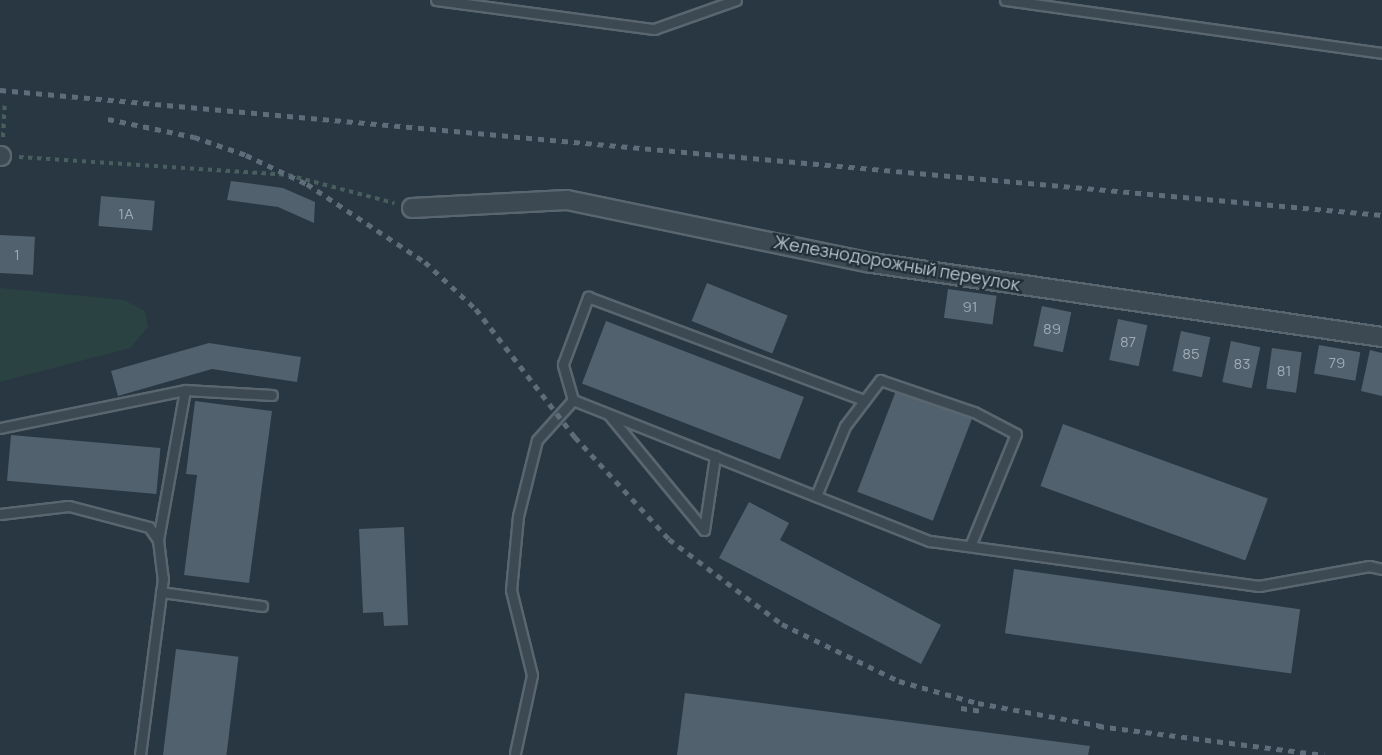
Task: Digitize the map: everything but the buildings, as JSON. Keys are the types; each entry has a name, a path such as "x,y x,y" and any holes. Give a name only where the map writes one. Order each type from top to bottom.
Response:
{"street":[{"name":"Железнодорожный переулок","path":"412,208 567,200 872,263 1382,337"}],"lane":[{"path":"436,0 654,29 736,0"},
{"path":"1005,0 1382,52"},
{"path":"573,400 563,364 588,297 864,400"},
{"path":"816,495 845,426 880,380 974,412 1016,434 970,546"},
{"path":"140,755 161,592 158,540 185,390"},
{"path":"0,428 185,390 272,395"},
{"path":"573,400 930,541 1259,586 1369,566 1382,569"},
{"path":"527,755 515,754 532,675 511,590 518,516 537,440 573,400"},
{"path":"607,413 704,531 715,456"},
{"path":"0,514 69,506 149,527 158,540"},
{"path":"161,592 262,606"}],"path":[{"path":"1,156 288,175 412,208"}],"green space":[{"path":"0,288 124,300 145,311 148,327 130,348 0,382"}],"railway":[{"path":"0,90 1382,215"},
{"path":"108,119 194,137 246,155 307,184 425,262 476,309 575,437 669,539 782,624 899,681 978,703 1107,727"},
{"path":"961,708 982,711"},
{"path":"1098,726 1324,755"}]}
